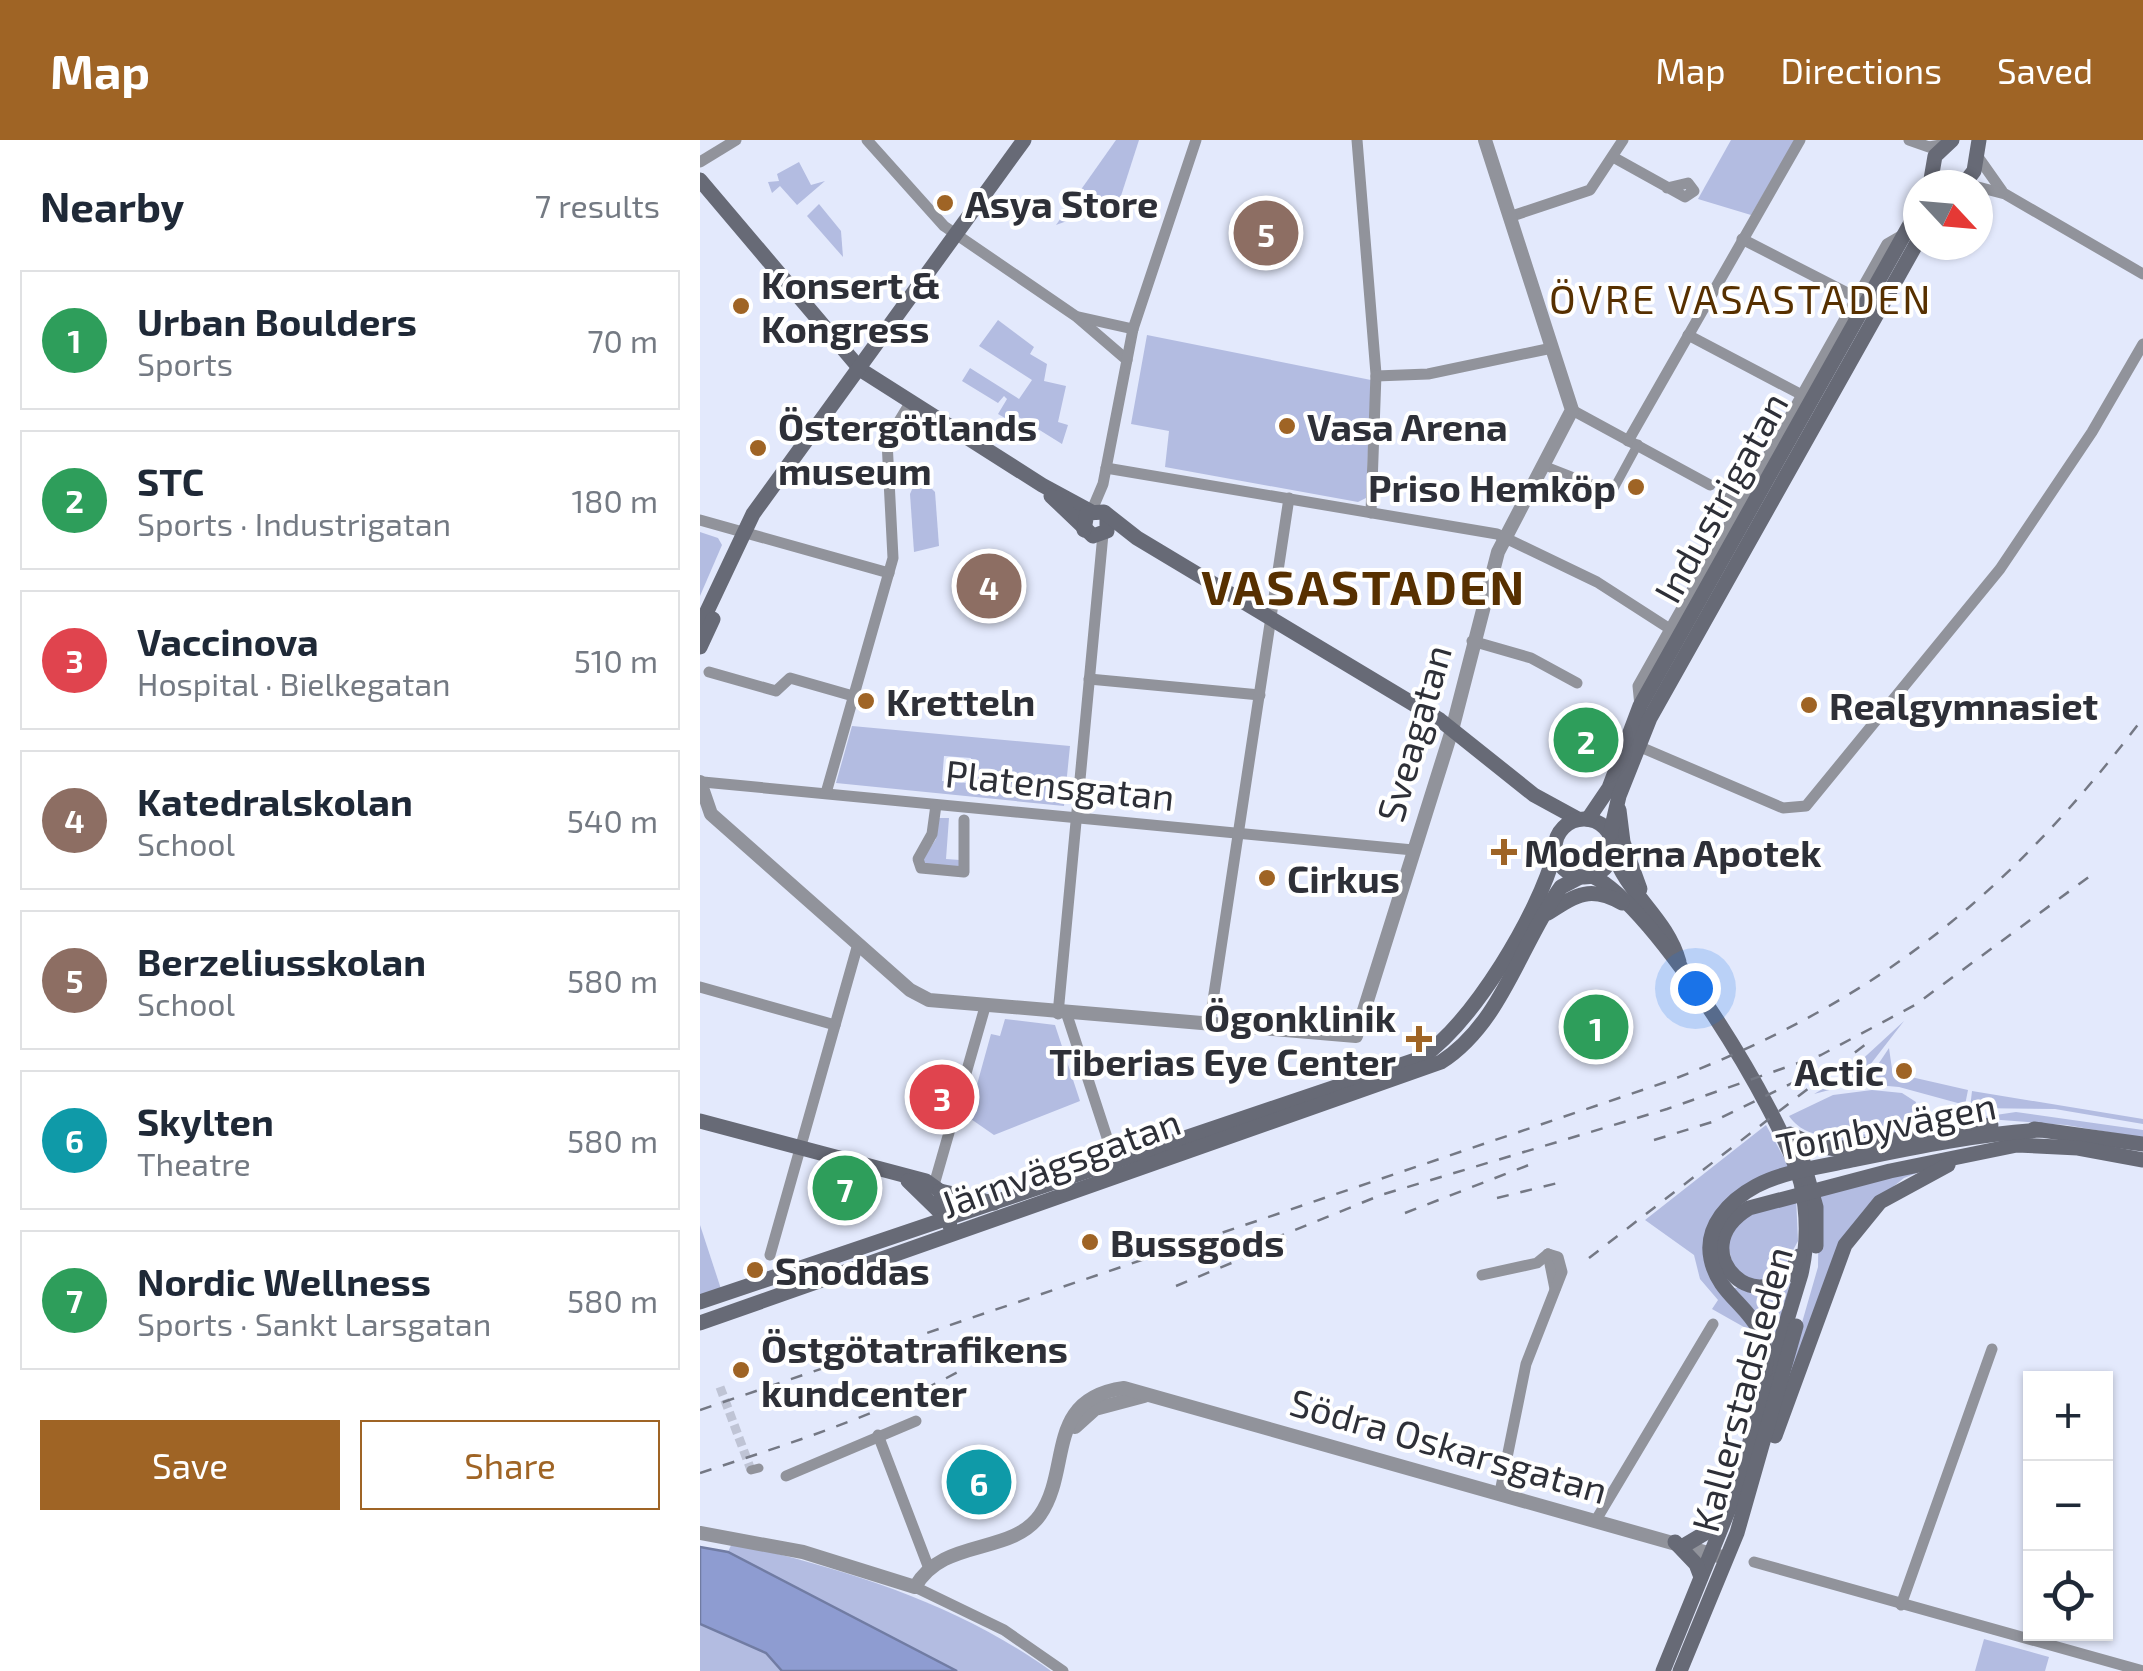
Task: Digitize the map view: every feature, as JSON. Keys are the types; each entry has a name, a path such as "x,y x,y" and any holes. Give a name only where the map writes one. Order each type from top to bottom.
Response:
{"main road":[{"path":"700,626 776,488 1024,140"},
{"path":"1966,140 1978,150"},
{"path":"1937,170 1949,142"},
{"path":"700,180 862,370 1042,485 1099,512 1452,730 1534,795 1584,819 1612,843 1608,864 1564,884 1544,915"},
{"name":"Industrigatan","path":"1584,819 1609,788 1640,706 1903,253"},
{"name":"Industrigatan","path":"1612,843 1619,796 1650,718 1903,254"},
{"path":"1042,485 1096,533 1137,538"},
{"path":"1096,533 1083,519 1099,512"},
{"path":"1096,533 1099,512"},
{"path":"700,646 749,533"},
{"path":"1534,795 1561,866 1586,876"},
{"path":"1544,915 1572,896 1590,891 1641,906 1623,842 1619,796"},
{"path":"1555,846 1562,828 1584,819"},
{"name":"Kallerstadsleden","path":"1612,843 1622,873 1641,906 1806,1164 1811,1208 1811,1278 1737,1534 1680,1671"},
{"name":"Järnvägsgatan","path":"700,1323 950,1227 994,1203 1412,1062 1462,1024 1544,881 1555,846"},
{"name":"Kallerstadsleden","path":"1586,876 1641,906"},
{"name":"Järnvägsgatan","path":"700,1302 950,1227 1441,1062 1475,1032 1544,915"},
{"path":"700,1121 994,1203"},
{"name":"Tornbyvägen","path":"1785,1129 1836,1149 1965,1126 2040,1130 2143,1144"},
{"name":"Tornbyvägen","path":"1762,1400 1766,1362 1763,1334 1720,1280 1711,1260 1711,1237 1727,1208 1746,1192 1780,1176 1963,1138 2040,1130"},
{"name":"Tornbyvägen","path":"1806,1228 1795,1264 1774,1284 1749,1286 1727,1269 1721,1250 1726,1230 1750,1208 1988,1150 2040,1145 2143,1160"},
{"name":"Tornbyvägen","path":"1737,1534 1846,1245 1867,1215 1895,1191 1988,1150"},
{"path":"900,1176 920,1190 950,1227"},
{"path":"937,1188 950,1227"},
{"name":"Kallerstadsleden","path":"1663,1671 1725,1520 1801,1274 1811,1208"},
{"path":"1701,1577 1680,1543 1725,1520"}],"street":[{"path":"700,162 736,140"},
{"path":"867,140 957,236 1077,317 1127,360"},
{"path":"1099,512 1133,328 1196,140"},
{"path":"1357,140 1376,376 1370,513"},
{"path":"1485,140 1572,410 1710,484"},
{"path":"1509,217 1590,190 1623,140"},
{"path":"1543,464 1612,492 1633,442 1688,336 1800,140"},
{"path":"1929,170 1914,143 1949,142"},
{"path":"1978,150 2004,194"},
{"path":"1613,157 1667,188"},
{"path":"1993,191 2143,274"},
{"path":"1742,239 1857,298"},
{"path":"1640,706 1638,686 1887,244 1903,240"},
{"path":"1077,317 1133,328"},
{"path":"1688,336 1802,395"},
{"path":"1638,746 1795,810 1806,806 2000,569 2092,432 2143,344"},
{"path":"1376,376 1428,374 1552,348"},
{"path":"826,793 889,574 895,546 888,441 910,403"},
{"name":"Sveagatan","path":"1208,1027 1349,1038 1362,1028 1452,730 1472,642 1504,536 1572,410"},
{"path":"1106,468 1504,536 1598,582 1670,629"},
{"path":"1722,495 1740,506"},
{"path":"702,782 702,797 711,814 922,997 985,1007 1208,1027 1290,498"},
{"path":"700,520 889,574"},
{"path":"1096,533 1099,564 1063,1014 1115,1162"},
{"path":"1472,642 1530,658 1577,683"},
{"path":"709,672 776,691 790,678 854,696"},
{"path":"1089,679 1260,695"},
{"name":"Platensgatan","path":"702,782 1414,850"},
{"path":"936,805 932,834 917,862 921,868 958,873 966,870 964,820"},
{"path":"770,1255 858,944"},
{"path":"700,987 835,1025"},
{"path":"937,1188 985,1007"},
{"path":"1482,1275 1536,1263 1548,1254 1556,1289 1526,1364 1500,1492"},
{"path":"1596,1520 1713,1324"},
{"path":"1902,1605 1992,1349"},
{"name":"Södra Oskarsgatan","path":"928,1566 1034,1522 1044,1508 1062,1444 1096,1409 1152,1395 1727,1559"},
{"path":"786,1476 916,1421"},
{"path":"878,1436 928,1566 915,1588"},
{"path":"700,1532 803,1552 915,1588 1004,1630 1063,1671"},
{"path":"1754,1562 2143,1671"}],"shaded area":[{"path":"1116,140 1139,140 1119,202 1056,225"},
{"path":"1731,140 1795,140 1751,215 1698,199"},
{"path":"799,162 811,185 825,181 797,205 780,186 772,193 768,182 779,181 777,174"},
{"path":"819,204 841,231 843,257 807,216"},
{"path":"998,320 1034,347 1030,354 1047,364 1044,381 1066,386 1058,422 1068,425 1062,444 1017,416 1012,422 998,414 1007,399 1004,396 998,403 962,381 970,368 1019,399 1032,380 979,346"},
{"name":"Vasa Arena","path":"1147,335 1371,380 1366,498 1358,502 1165,467 1169,431 1131,424"},
{"path":"927,484 935,492 939,546 914,552 910,494 914,485"},
{"path":"700,532 718,538 722,545 700,596"},
{"path":"852,726 1070,746 1064,806 836,783","holes":["944,756 971,758 968,783 942,781"]},
{"path":"939,818 949,818 946,859 960,860 961,867 928,867 922,860 936,839"},
{"path":"1005,1019 1055,1025 1080,1101 994,1135 968,1117 991,1034 1000,1036"},
{"path":"1904,1021 1856,1083 1814,1094 1843,1077"},
{"path":"1889,1048 1892,1069 1898,1074 1968,1090 1965,1105 1899,1087 1865,1084"},
{"path":"1872,1090 1902,1093 1916,1102 1914,1117 1907,1123 1877,1130 1828,1136 1800,1127 1789,1116 1833,1095"},
{"path":"1972,1091 2143,1119 2143,1124 2055,1109 1970,1108"},
{"path":"2016,1112 2143,1130 2143,1138 2066,1125 1988,1119 1849,1142 1826,1140"},
{"path":"1766,1125 1789,1167 1767,1175 1705,1236 1758,1335 1712,1309 1718,1300 1700,1279 1694,1255 1645,1220"},
{"path":"1937,1165 1904,1178 1863,1211 1763,1458 1818,1267 1819,1194"},
{"path":"1796,1197 1798,1241 1779,1276 1756,1282 1734,1269 1727,1242 1742,1218"},
{"path":"700,1225 721,1289 700,1296"},
{"path":"1792,1284 1775,1344 1734,1288"},
{"path":"732,1543 858,1577 938,1607 1015,1647 1051,1671 957,1671 728,1552"},
{"path":"700,1547 728,1552 957,1671 782,1671 766,1653 700,1624"},
{"path":"700,1624 766,1653 782,1671 700,1671"},
{"path":"1984,1639 2049,1657 2045,1671 1975,1671"}],"tunnel":[{"path":"720,1387 751,1470"}],"railway":[{"path":"700,1410 1666,1082 1741,1051 1810,1017 1873,979 1988,891 2041,839 2143,718"},
{"path":"1273,1239 1381,1195 1667,1109 1821,1055 1915,1005 2090,876"},
{"path":"1589,1258 1866,1044"},
{"path":"1654,1140 1712,1122 1815,1072"},
{"path":"1405,1213 1539,1161"},
{"path":"1497,1198 1562,1182"},
{"path":"1176,1286 1287,1240"},
{"path":"700,1473 868,1414 965,1368"}],"place":[{"name":"Asya Store","path":"945,203"},
{"name":"Berzeliusskolan","path":"1266,233"},
{"name":"Konsert & Kongress","path":"741,306"},
{"name":"Vasa Arena","path":"1287,426"},
{"name":"Östergötlands museum","path":"758,448"},
{"name":"Priso Hemköp","path":"1636,487"},
{"name":"Katedralskolan","path":"989,586"},
{"name":"Kretteln","path":"866,701"},
{"name":"Realgymnasiet","path":"1809,705"},
{"name":"STC","path":"1586,740"},
{"name":"Moderna Apotek","path":"1504,852"},
{"name":"Cirkus","path":"1267,878"},
{"name":"Urban Boulders","path":"1596,1027"},
{"name":"Ögonklinik Tiberias Eye Center","path":"1419,1039"},
{"name":"Actic","path":"1904,1071"},
{"name":"Vaccinova","path":"942,1097"},
{"name":"Nordic Wellness","path":"845,1188"},
{"name":"Bussgods","path":"1090,1242"},
{"name":"Snoddas","path":"755,1270"},
{"name":"Östgötatrafikens kundcenter","path":"741,1370"},
{"name":"Skylten","path":"979,1482"}],"district":[{"name":"ÖVRE VASASTADEN","path":"1741,298"},
{"name":"VASASTADEN","path":"1364,586"}]}
